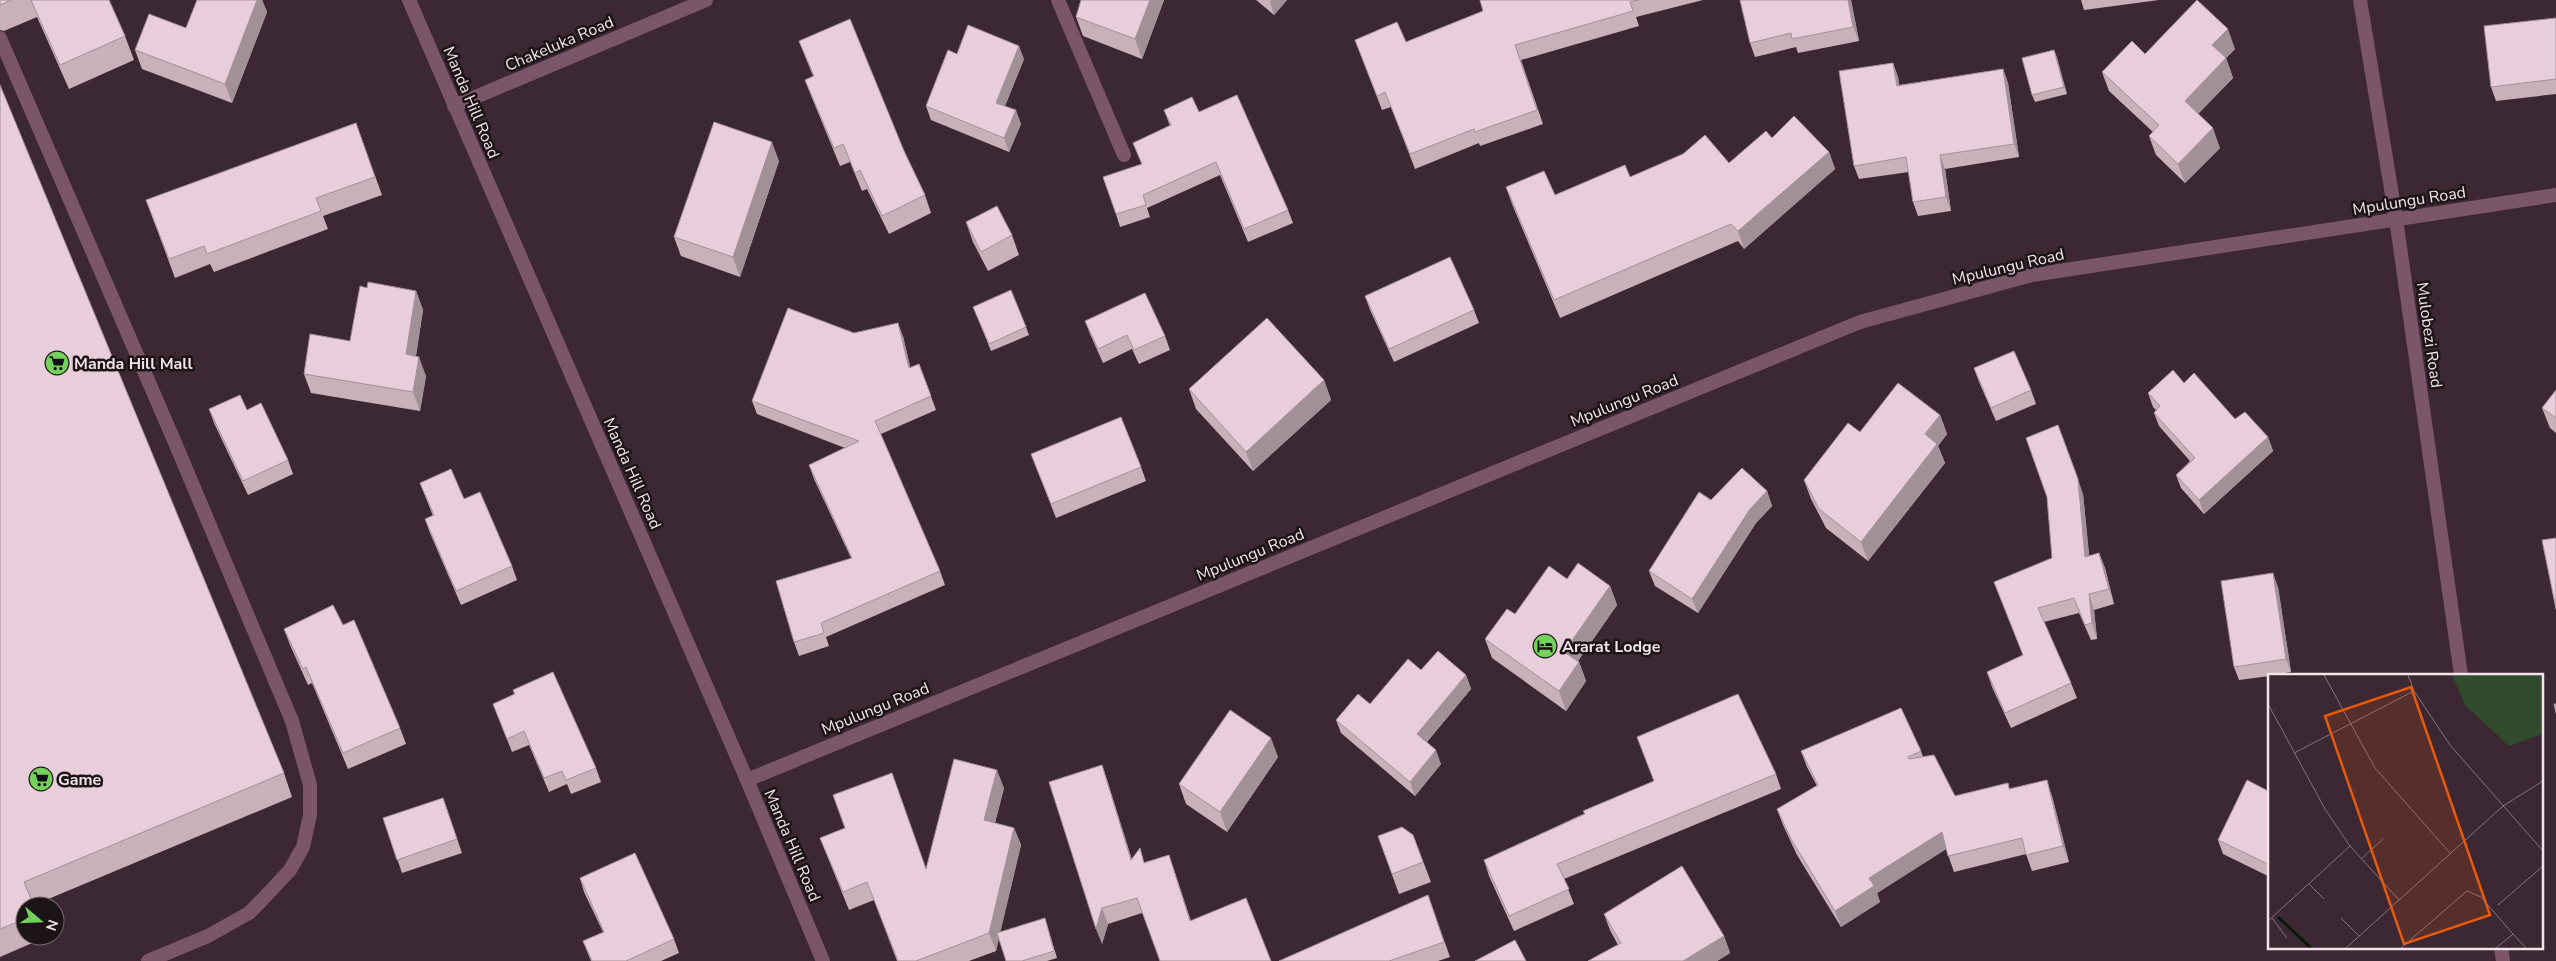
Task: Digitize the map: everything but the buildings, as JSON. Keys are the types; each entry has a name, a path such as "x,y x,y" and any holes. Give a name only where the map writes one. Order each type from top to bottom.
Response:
{"street":[{"name":"Manda Hill Road","path":"409,0 747,780 822,961"},
{"name":"Chakeluka Road","path":"454,106 706,0"},
{"path":"1058,0 1124,155"},
{"name":"Mulobezi Road","path":"2360,0 2396,219 2461,674"},
{"path":"0,38 176,444 292,722 310,785 310,814 303,847 290,870 249,913 208,936 148,961"},
{"name":"Mpulungu Road","path":"747,780 1860,322 2032,275 2556,195"},
{"path":"2501,948 2503,961"}],"place":[{"name":"Manda Hill Mall","path":"57,363"},
{"name":"Ararat Lodge","path":"1545,646"},
{"name":"Game","path":"41,779"}]}
